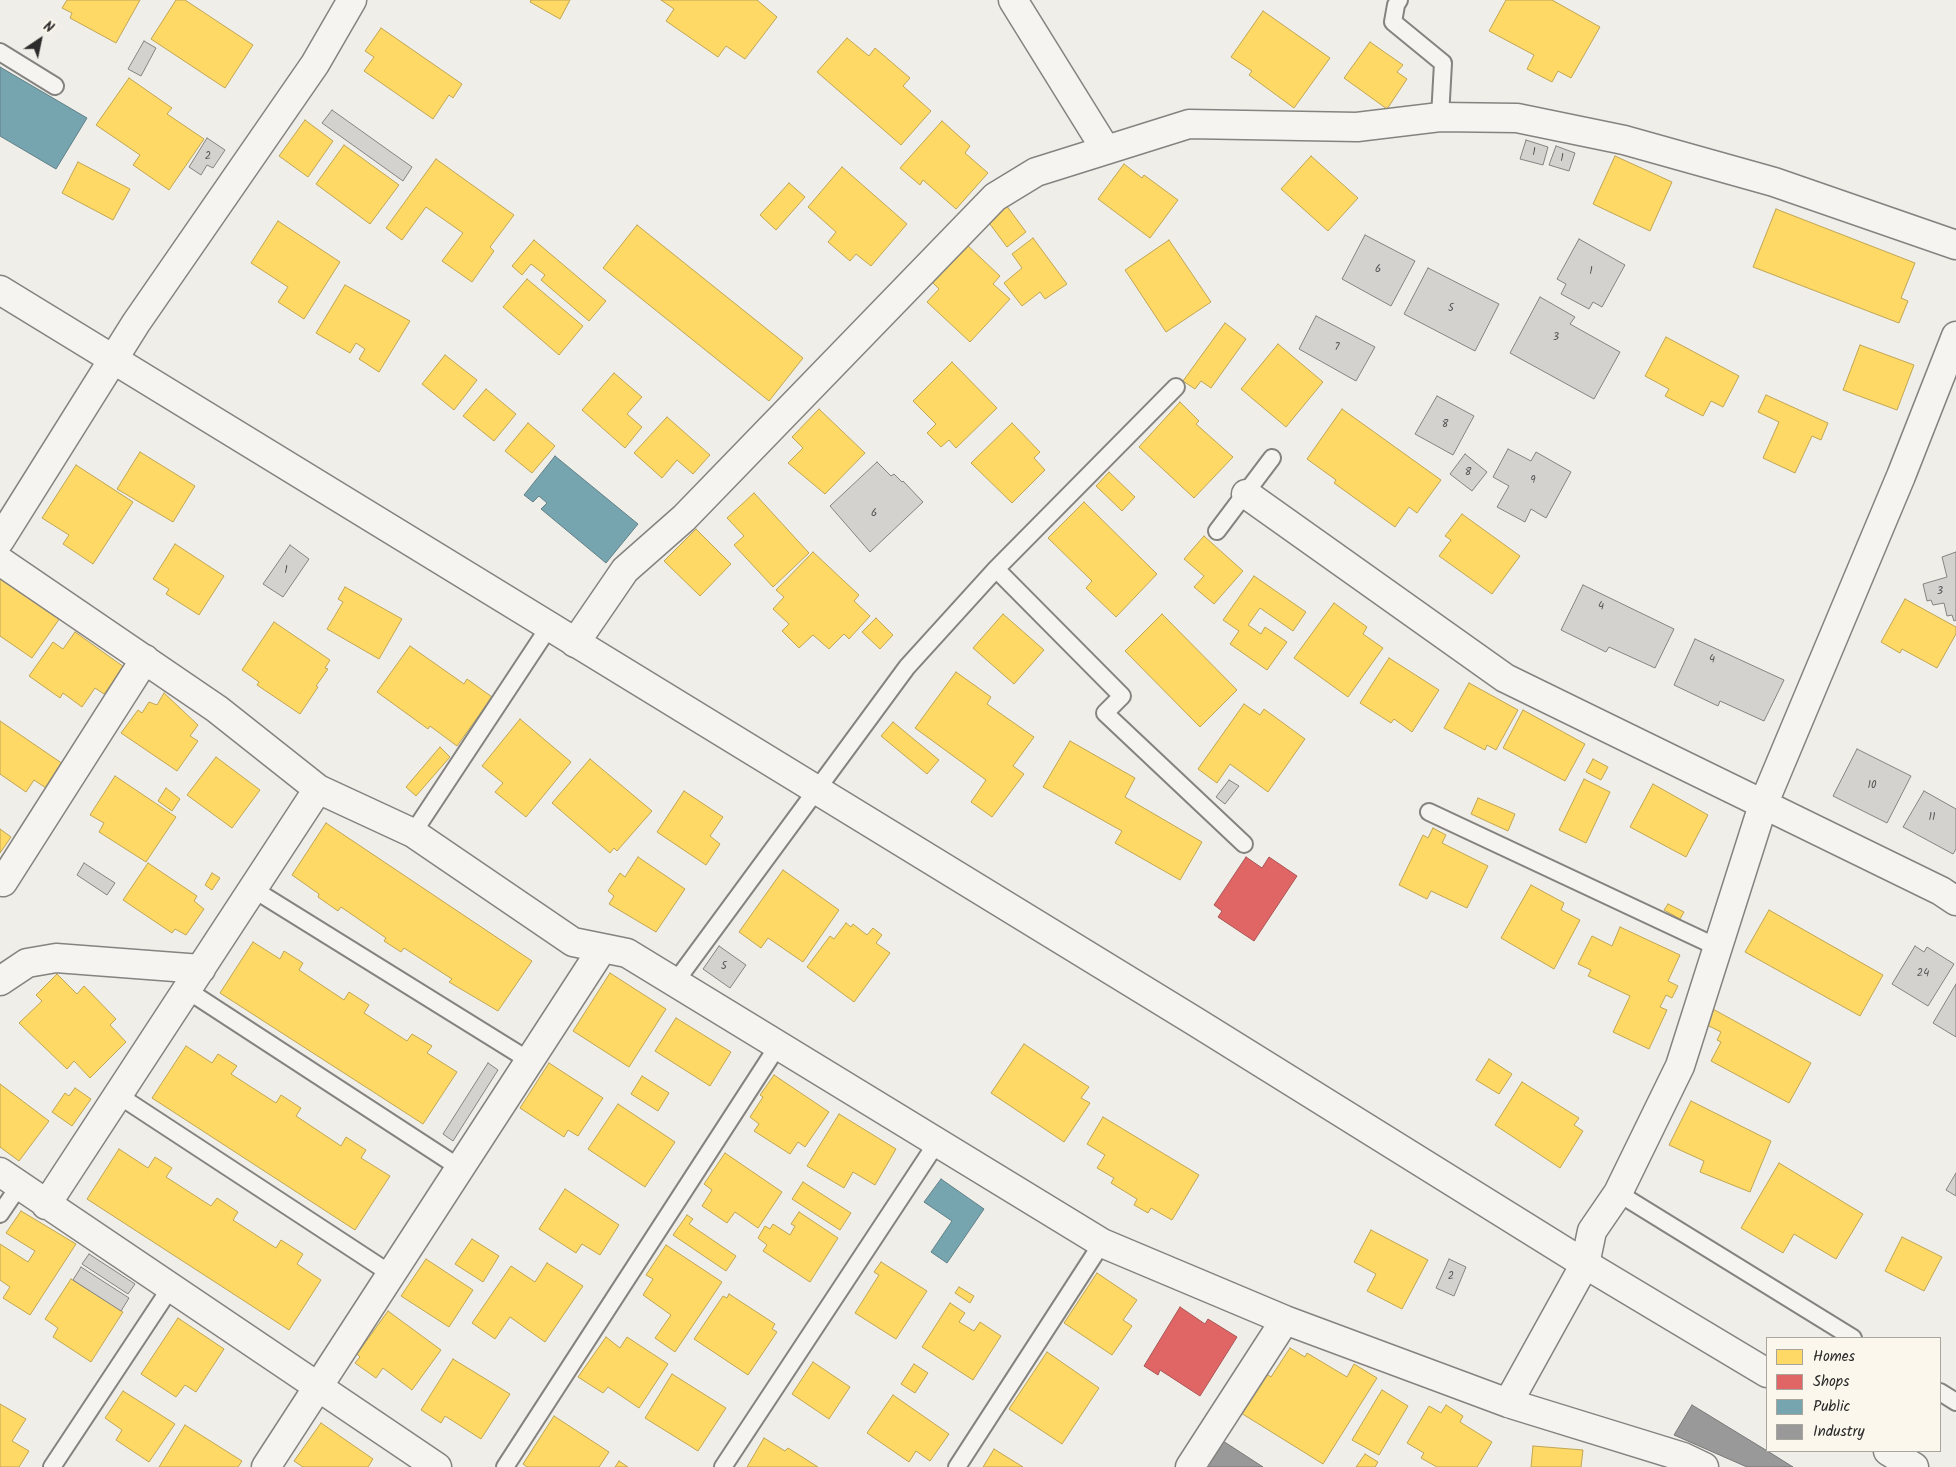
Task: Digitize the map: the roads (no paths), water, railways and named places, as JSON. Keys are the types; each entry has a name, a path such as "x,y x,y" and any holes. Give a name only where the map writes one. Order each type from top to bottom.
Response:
{"street":[{"path":"0,540 136,324 315,64 352,0"},
{"path":"1013,0 1106,150"},
{"path":"575,643 625,570 684,518 994,197 1036,172 1189,124 1357,127 1440,118 1517,118 1624,140 1774,182 1956,245"},
{"path":"0,290 815,789 1585,1264 1766,1372"},
{"path":"1508,1403 1585,1264 1592,1231 1618,1193 1680,1066 1763,805 1886,511 1956,336"},
{"path":"1246,494 1505,678 1956,901"},
{"path":"0,561 217,709 318,789 413,834 573,942 627,953 676,981 936,1144 1102,1243 1285,1320 1508,1403 1683,1456 1704,1467"},
{"path":"3,882 145,659"},
{"path":"46,1205 318,789"},
{"path":"266,1467 602,949"},
{"path":"0,981 27,962 56,958 194,980"},
{"path":"10,1179 437,1467"},
{"path":"1190,1467 1285,1320"},
{"path":"1890,1452 1914,1467"}],"lane":[{"path":"1400,0 1396,4 1393,22 1443,63 1440,118"},
{"path":"0,52 55,86"},
{"path":"676,981 815,789 907,667 996,569 1176,386"},
{"path":"1217,531 1272,458"},
{"path":"996,569 1122,696 1105,713 1244,844"},
{"path":"413,834 549,627"},
{"path":"1429,812 1717,947"},
{"path":"253,889 530,1061"},
{"path":"194,980 460,1168"},
{"path":"505,1467 779,1044"},
{"path":"118,1095 392,1274"},
{"path":"723,1467 936,1144"},
{"path":"0,1214 10,1179"},
{"path":"1618,1193 1851,1337"},
{"path":"957,1467 1102,1243"},
{"path":"52,1467 171,1287"},
{"path":"1941,1393 1956,1402"}]}
